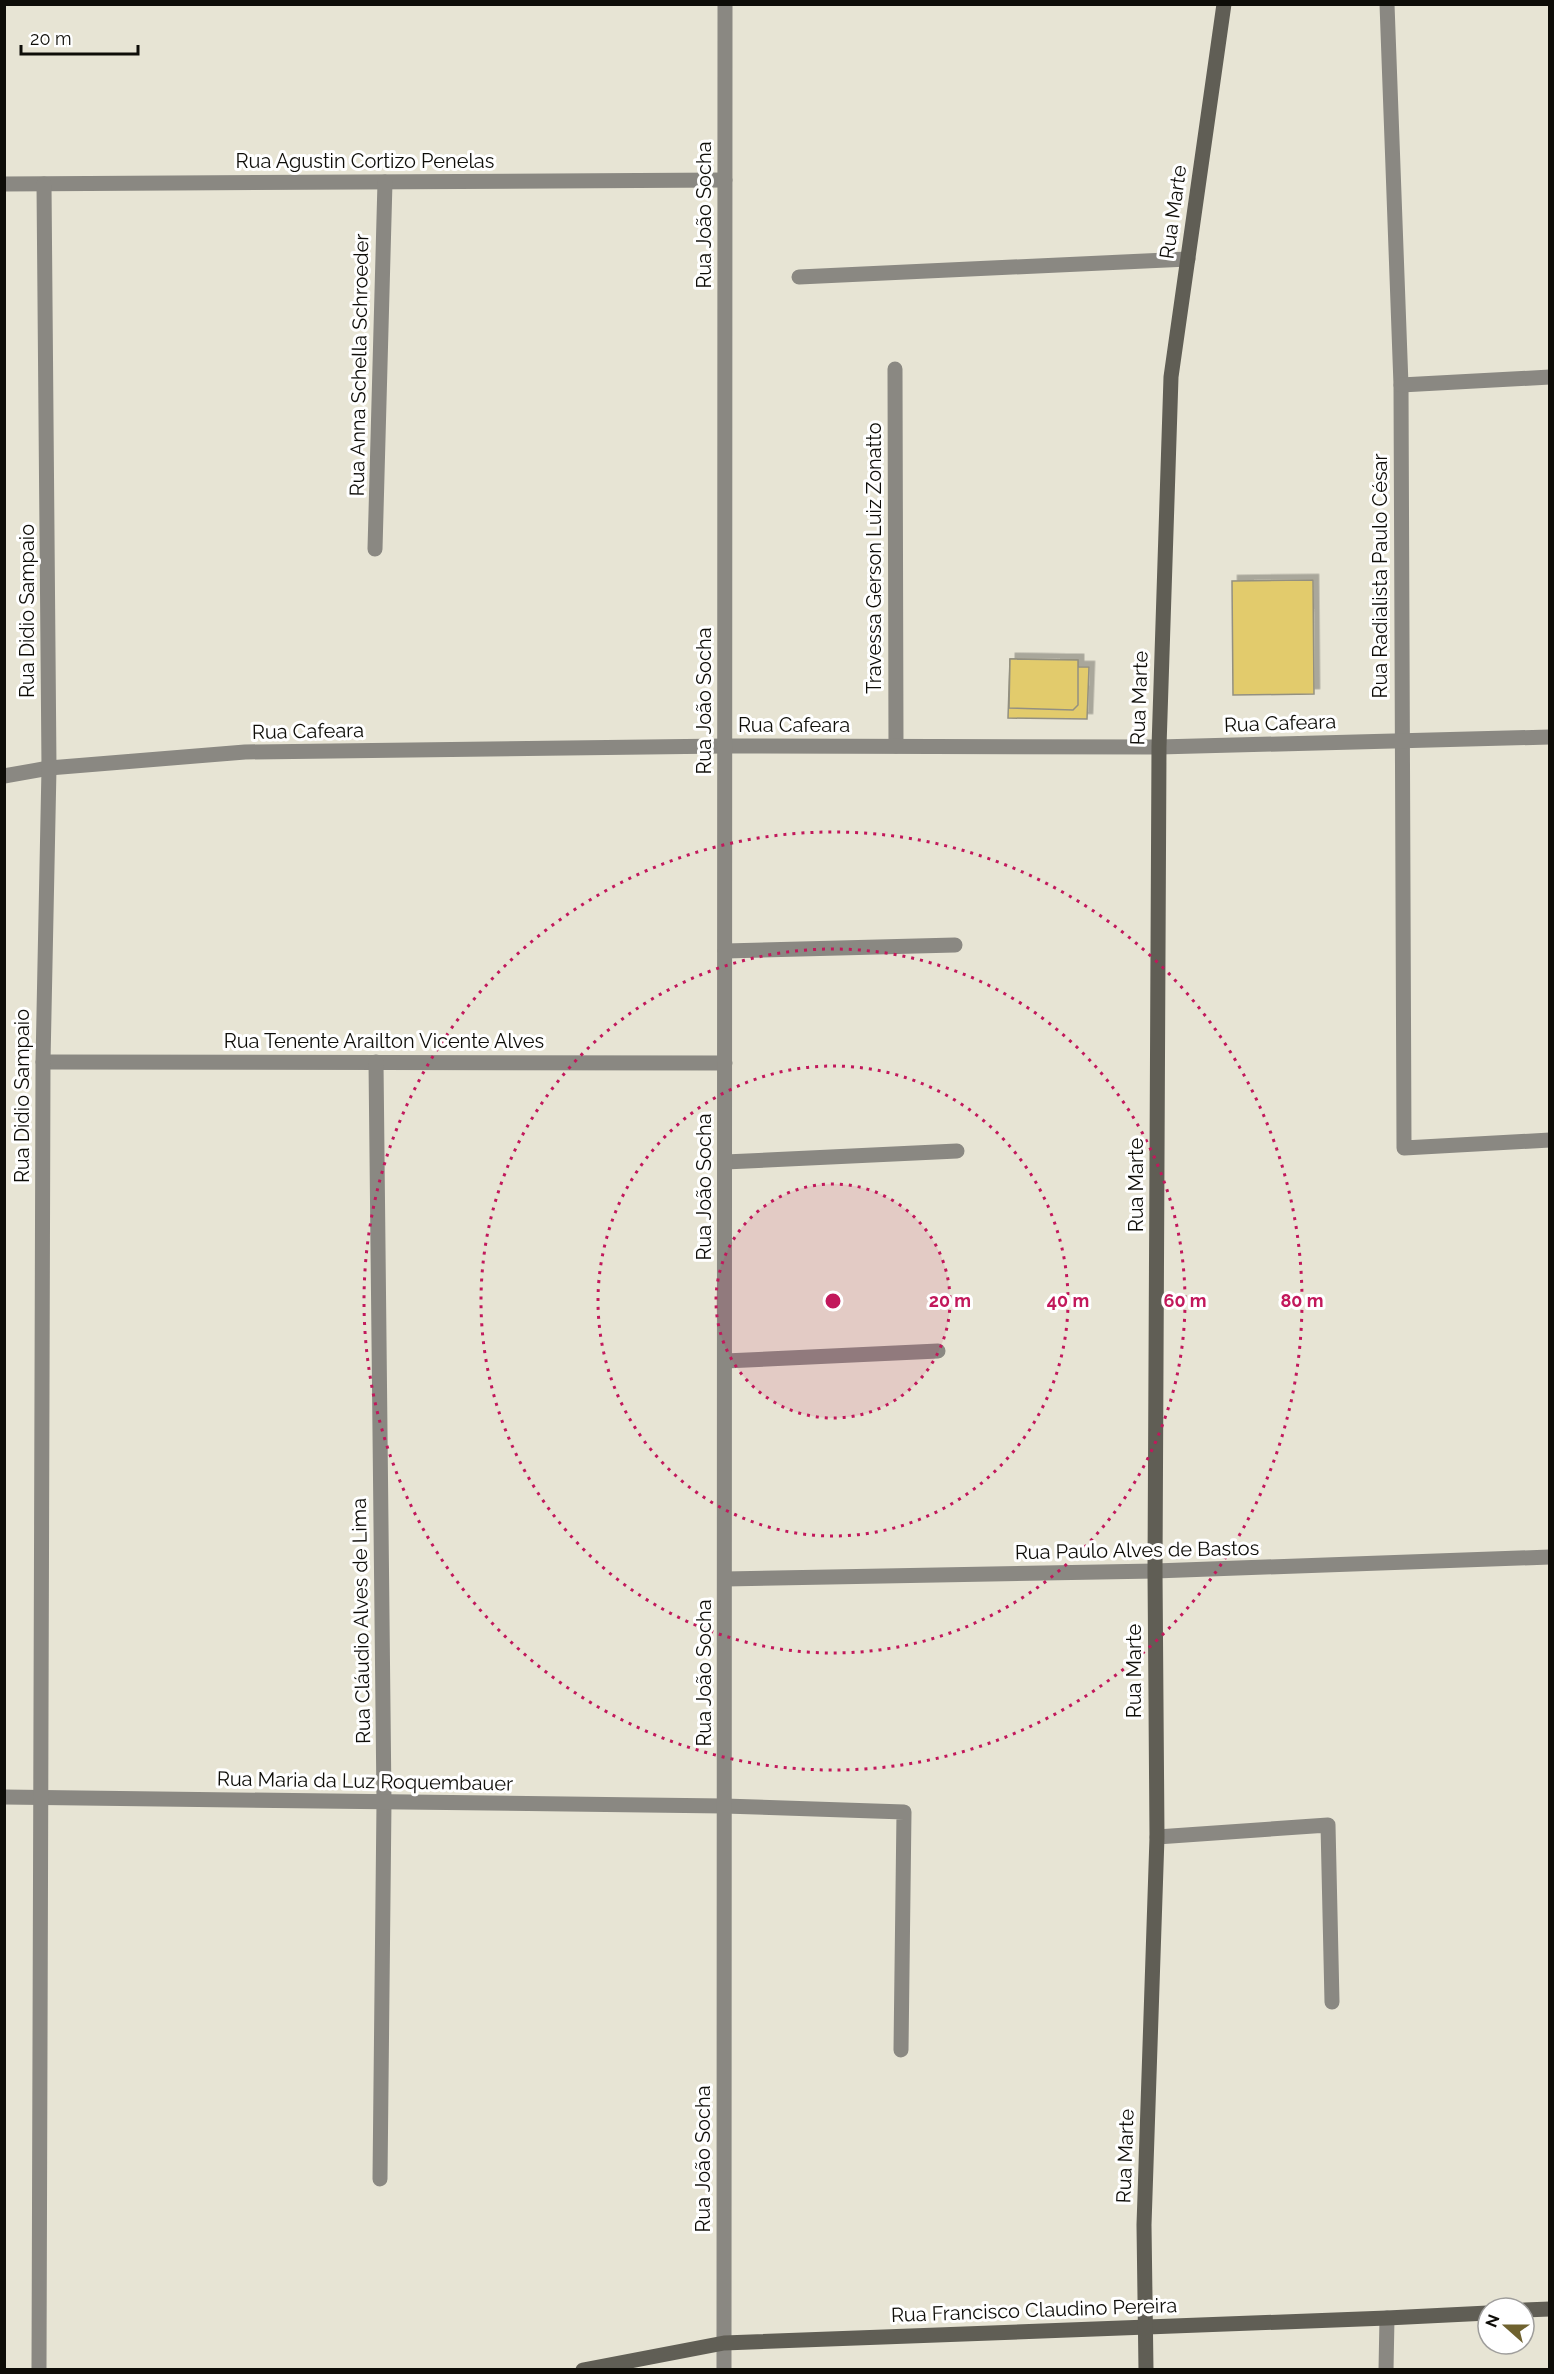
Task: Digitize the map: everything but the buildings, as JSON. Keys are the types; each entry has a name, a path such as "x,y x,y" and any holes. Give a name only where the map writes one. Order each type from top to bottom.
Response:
{"street":[{"name":"Rua João Socha","path":"724,2370 725,4"},
{"name":"Rua Marte","path":"1146,2370 1144,2225 1157,1837 1155,1571 1159,747 1171,377 1224,4"},
{"name":"Rua Radialista Paulo César","path":"1387,4 1401,385 1404,1148 1550,1140"},
{"name":"Rua Agustin Cortizo Penelas","path":"4,184 725,180"},
{"name":"Rua Anna Schella Schroeder","path":"375,549 385,182"},
{"name":"Rua Didio Sampaio","path":"39,2370 43,1062 49,768 44,184"},
{"path":"799,277 1188,259"},
{"name":"Travessa Gerson Luiz Zonatto","path":"895,369 896,746"},
{"path":"1401,385 1550,377"},
{"name":"Rua Cafeara","path":"4,776 49,768 245,753 725,746 1159,747 1550,737"},
{"path":"725,951 955,945"},
{"name":"Rua Tenente Arailton Vicente Alves","path":"43,1062 725,1063"},
{"name":"Rua Cláudio Alves de Lima","path":"376,1062 384,1802 380,2179"},
{"path":"725,1162 957,1151"},
{"path":"725,1361 938,1351"},
{"name":"Rua Paulo Alves de Bastos","path":"725,1579 1155,1571 1550,1557"},
{"name":"Rua Maria da Luz Roquembauer","path":"4,1797 724,1806 904,1812 902,2050"},
{"path":"1157,1837 1328,1825 1332,2002"},
{"name":"Rua Francisco Claudino Pereira","path":"583,2370 724,2343 1476,2314"},
{"path":"1386,2370 1387,2318"}]}
